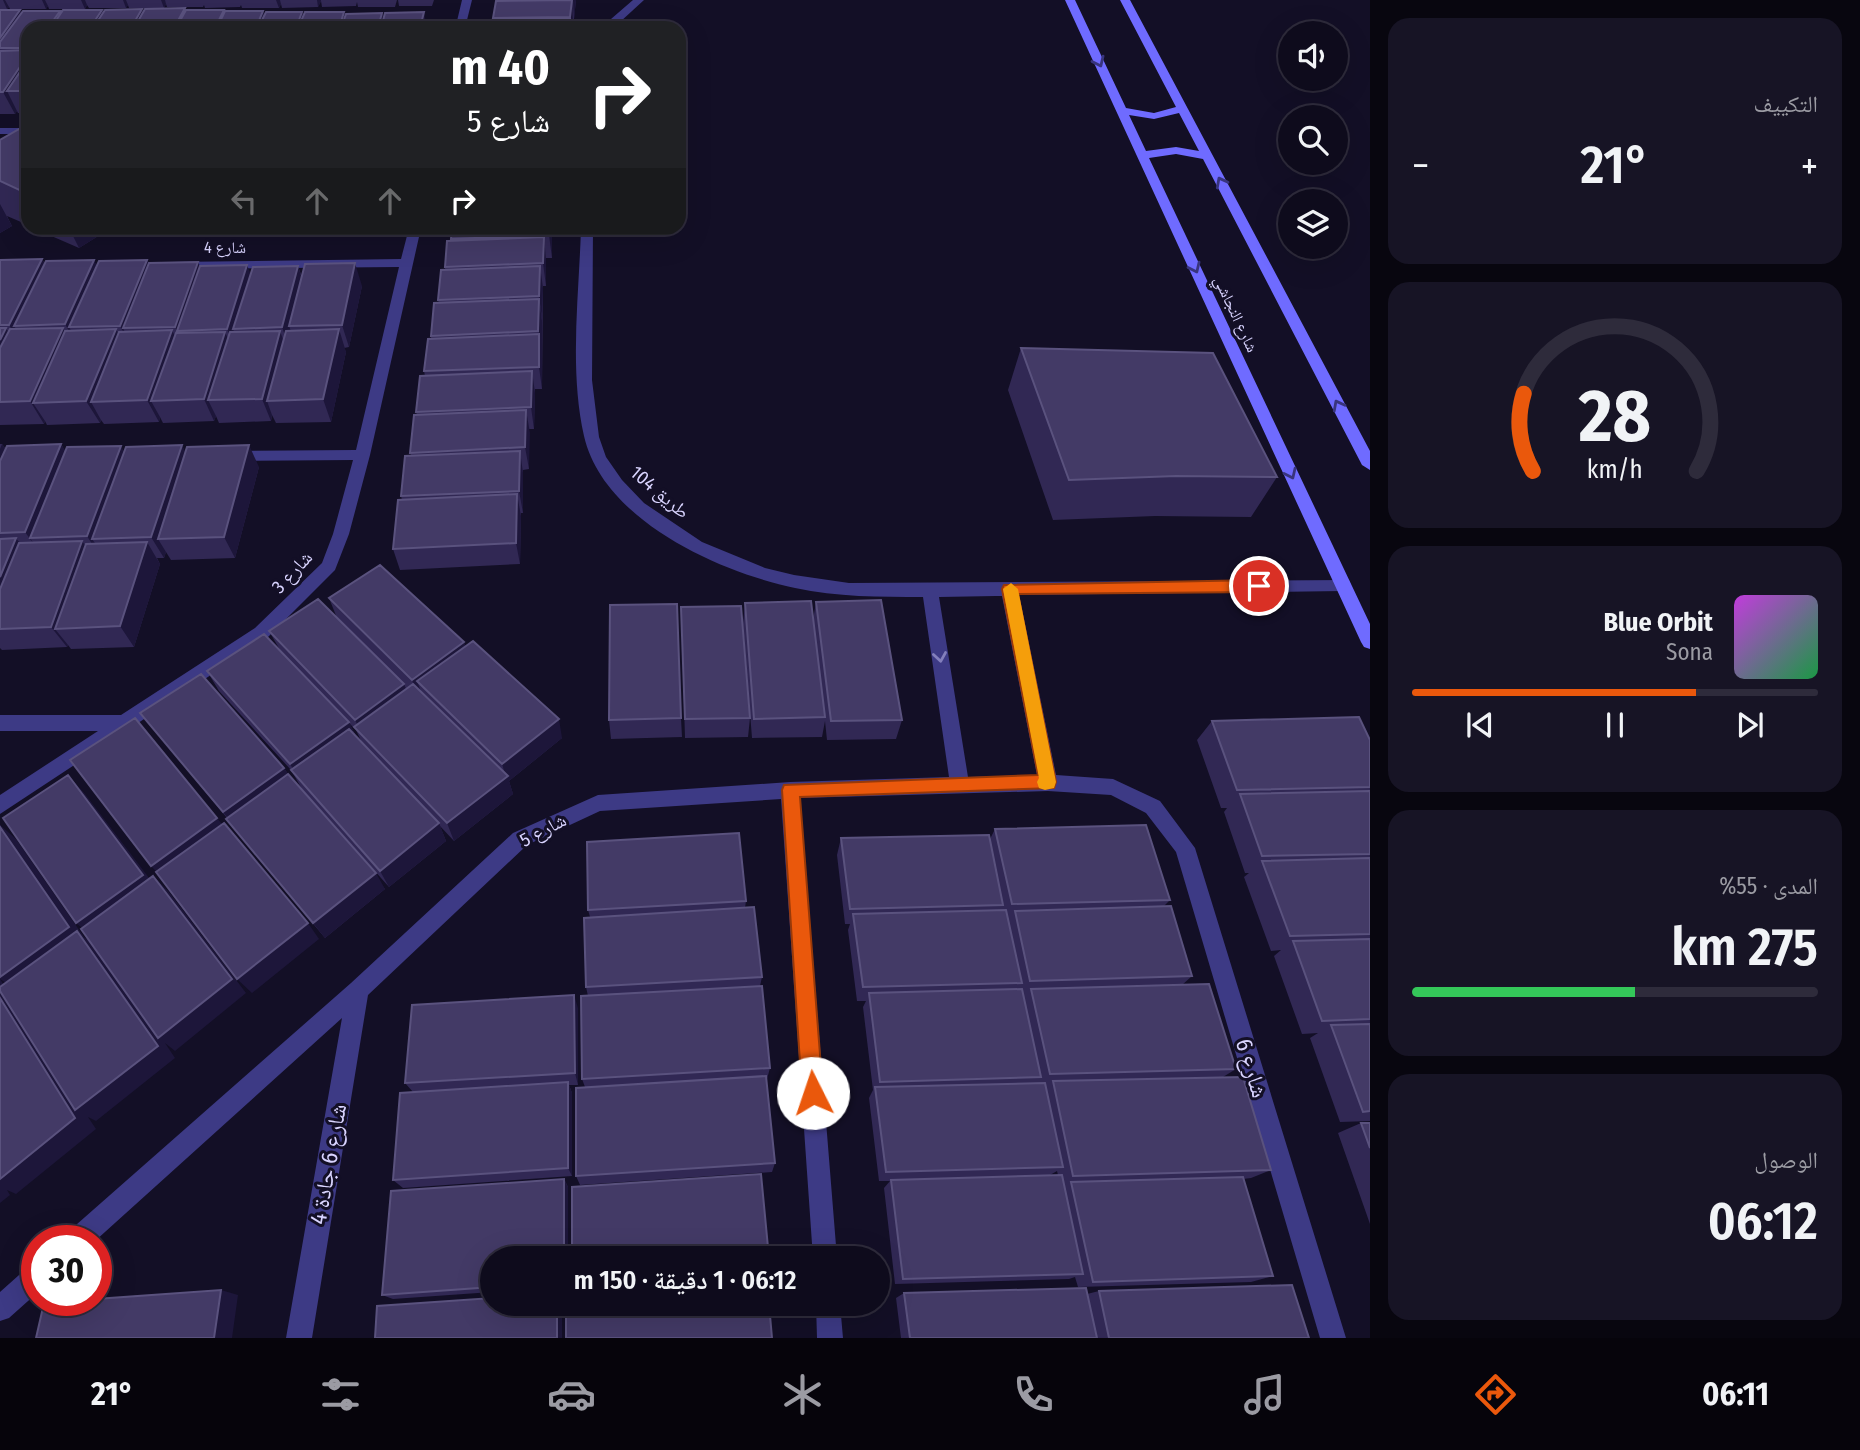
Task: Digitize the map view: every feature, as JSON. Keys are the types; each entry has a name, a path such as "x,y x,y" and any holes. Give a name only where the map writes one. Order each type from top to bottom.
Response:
{"main road":[{"name":"شارع النجاشي","path":"1070,0 1370,642"},
{"path":"1125,0 1370,465"},
{"path":"1121,110 1154,116 1183,109"},
{"path":"1143,156 1160,150 1176,149 1208,157"}],"street":[{"path":"461,21 467,0"},
{"path":"615,21 639,0"},
{"path":"0,131 21,131"},
{"name":"شارع 3","path":"0,805 261,633 329,566 341,534 362,455 413,235"},
{"name":"طريق 104","path":"587,235 585,403 598,456 621,492 669,531 738,566 824,587 930,590 1343,585"},
{"name":"شارع 4","path":"168,265 407,263"},
{"path":"209,456 362,455"},
{"path":"1009,589 1048,782"},
{"path":"930,590 960,785"},
{"path":"0,723 126,723"},
{"name":"شارع 5","path":"95,1225 358,990 520,839 598,803 790,790 1048,782 1113,788 1153,807"},
{"path":"790,790 824,1246"},
{"name":"شارع 6","path":"1153,807 1185,848 1333,1338"},
{"name":"شارع 6 جادة 4","path":"299,1338 358,990"},
{"path":"0,1309 21,1290"},
{"path":"829,1316 830,1338"}],"building":[{"path":"572,0 570,17 493,18 496,1"},
{"path":"185,8 178,21 138,21 145,9"},
{"path":"142,9 135,21 98,21 105,10"},
{"path":"0,10 20,10 0,38"},
{"path":"63,10 102,10 95,21 56,21"},
{"path":"186,10 224,10 218,21 180,21"},
{"path":"23,11 60,11 53,21 21,21 21,48 0,48 0,42"},
{"path":"225,11 263,11 259,21 220,21"},
{"path":"266,12 302,12 299,21 262,21"},
{"path":"305,12 344,12 341,21 301,21"},
{"path":"424,12 422,21 383,21 385,13"},
{"path":"382,13 380,21 344,21 346,14"},
{"path":"570,19 570,21 493,20"},
{"path":"21,50 21,65 3,92 0,92 0,51"},
{"path":"21,70 21,91 7,91"},
{"path":"21,128 21,191 0,181 0,140"},
{"path":"451,235 549,235 451,239"},
{"path":"544,237 543,263 445,267 447,241"},
{"path":"42,259 9,325 0,325 0,260"},
{"path":"94,260 65,324 14,326 46,261"},
{"path":"147,260 120,326 69,327 99,261"},
{"path":"198,262 175,327 123,328 149,263"},
{"path":"355,263 342,325 289,326 305,264"},
{"path":"247,265 227,329 177,331 200,266"},
{"path":"298,266 282,327 233,329 253,267"},
{"path":"540,266 539,296 438,300 441,270"},
{"path":"539,299 538,331 431,336 434,303"},
{"path":"0,328 6,328 0,340"},
{"path":"63,328 30,401 0,402 0,348 10,329"},
{"path":"116,329 86,401 33,403 65,331"},
{"path":"339,329 323,399 267,401 286,331"},
{"path":"172,330 147,400 91,402 119,332"},
{"path":"280,331 262,399 208,400 230,332"},
{"path":"225,332 204,399 151,401 176,333"},
{"path":"539,334 539,367 424,371 428,339"},
{"path":"1021,348 1213,353 1277,477 1176,476 1069,480"},
{"path":"532,371 531,407 416,412 420,376"},
{"path":"526,410 525,447 410,453 414,415"},
{"path":"61,444 25,532 0,533 0,461 7,446"},
{"path":"182,445 151,537 92,539 126,447"},
{"path":"249,445 224,537 158,539 187,447"},
{"path":"121,446 87,536 30,538 67,447"},
{"path":"520,451 519,491 401,496 405,456"},
{"path":"517,494 516,543 393,549 398,500"},
{"path":"16,538 0,577 0,539"},
{"path":"82,541 51,627 0,629 0,589 19,543"},
{"path":"147,542 120,626 55,629 86,544"},
{"path":"380,565 464,642 412,680 329,598"},
{"path":"318,599 404,684 355,720 269,631"},
{"path":"881,600 902,720 831,721 816,602"},
{"path":"811,601 825,717 754,719 745,603"},
{"path":"677,604 681,718 609,720 610,605"},
{"path":"741,606 750,718 685,719 681,607"},
{"path":"264,634 349,722 290,764 207,671"},
{"path":"473,641 559,719 502,764 417,681"},
{"path":"201,674 284,768 223,812 140,713"},
{"path":"413,684 508,776 447,823 354,727"},
{"path":"1359,717 1370,740 1370,787 1237,790 1212,721"},
{"path":"135,718 217,818 151,866 70,760"},
{"path":"349,729 439,823 380,871 291,770"},
{"path":"288,774 376,873 313,923 226,819"},
{"path":"68,775 143,875 76,923 3,818"},
{"path":"1370,791 1370,854 1262,856 1240,794"},
{"path":"224,823 308,923 237,979 156,872"},
{"path":"1146,825 1170,900 1012,904 995,829"},
{"path":"0,827 69,927 0,977"},
{"path":"739,833 746,901 588,910 587,842"},
{"path":"989,835 1003,905 850,909 841,838"},
{"path":"1370,858 1370,934 1290,936 1262,861"},
{"path":"153,876 232,979 158,1038 81,929"},
{"path":"1171,906 1192,976 1030,981 1015,911"},
{"path":"754,907 762,977 586,987 584,918"},
{"path":"1006,910 1022,983 863,987 853,914"},
{"path":"77,931 158,1046 75,1110 0,987"},
{"path":"1370,939 1370,1019 1322,1021 1293,941"},
{"path":"1209,984 1236,1069 1050,1074 1031,989"},
{"path":"762,986 770,1068 582,1079 581,996"},
{"path":"1022,989 1041,1077 880,1082 869,993"},
{"path":"574,995 575,1073 405,1083 412,1005"},
{"path":"0,998 75,1118 0,1179"},
{"path":"1370,1024 1370,1111 1363,1112 1331,1025"},
{"path":"766,1076 775,1163 576,1176 576,1088"},
{"path":"1243,1077 1271,1170 1073,1176 1053,1081"},
{"path":"568,1082 568,1168 393,1180 400,1093"},
{"path":"1045,1083 1063,1167 886,1172 875,1087"},
{"path":"1361,1123 1370,1123 1370,1148"},
{"path":"761,1174 768,1246 572,1246 572,1187"},
{"path":"1062,1175 1083,1274 903,1279 891,1180"},
{"path":"1243,1177 1273,1276 1093,1282 1071,1182"},
{"path":"564,1179 564,1246 480,1246 480,1288 382,1295 391,1191"},
{"path":"1292,1285 1309,1338 1109,1338 1099,1291"},
{"path":"1086,1288 1097,1338 910,1338 904,1293"},
{"path":"221,1290 214,1338 36,1338 41,1316 112,1316 112,1298"},
{"path":"480,1299 480,1316 557,1316 557,1338 375,1338 377,1306"},
{"path":"566,1316 770,1316 772,1338 566,1338"}],"slow traffic":[{"path":"1011,589 1048,782 1045,782"}],"route":[{"path":"813,1093 790,790 1048,782 1009,589 1259,586"}]}
